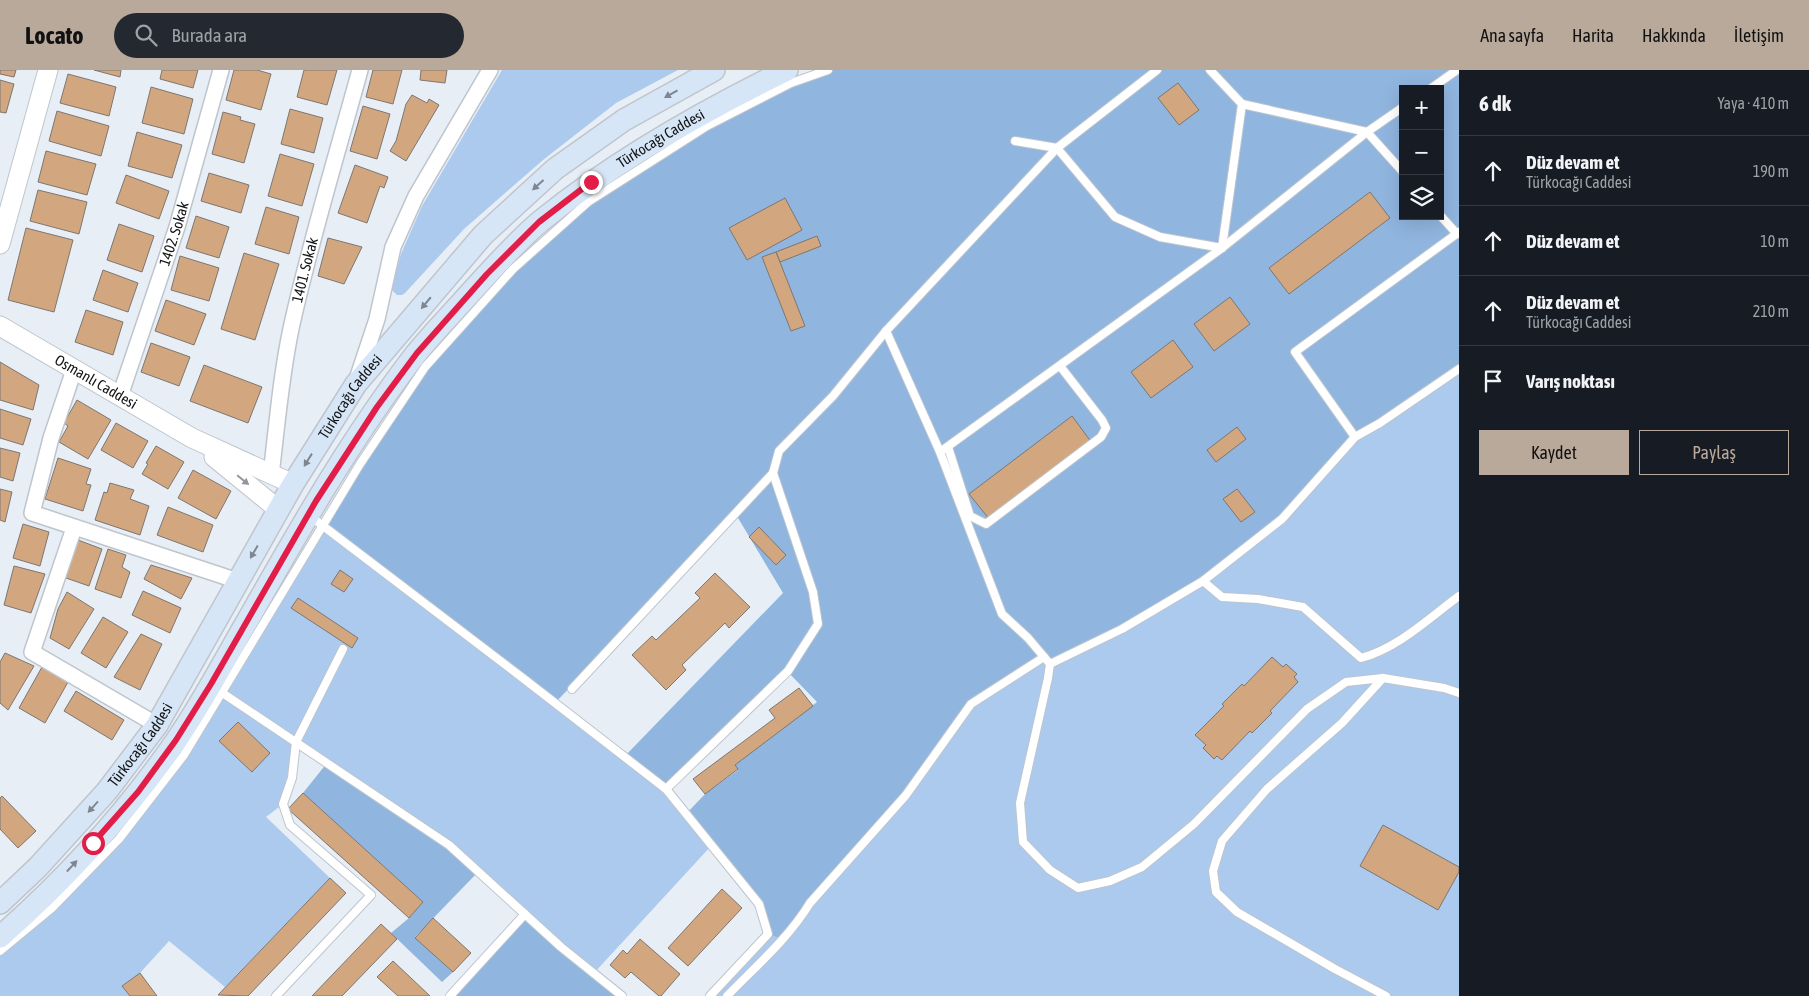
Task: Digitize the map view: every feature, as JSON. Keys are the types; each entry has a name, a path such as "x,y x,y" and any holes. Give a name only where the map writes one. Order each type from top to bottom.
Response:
{"main road":[{"name":"Türkocağı Caddesi","path":"0,903 38,867 106,791 157,725 293,484 356,384 483,235 555,169 624,120 714,70"},
{"name":"Türkocağı Caddesi","path":"0,937 32,908 138,792 216,688 312,517 377,407 417,353 487,274 539,222 591,182 737,95 787,70"},
{"path":"293,484 312,517"},
{"path":"279,510 312,517"}],"street":[{"path":"0,244 48,70"},
{"name":"1402. Sokak","path":"120,396 177,227 221,70"},
{"name":"1401. Sokak","path":"270,475 292,326 360,70"},
{"path":"356,384 377,319 393,247 416,196 490,70"},
{"name":"Osmanlı Caddesi","path":"0,326 192,438 293,484"},
{"path":"74,370 51,438 32,514 238,581"},
{"name":"Osmanlı Caddesi","path":"192,438 279,510"},
{"path":"74,528 32,652 157,725"}],"lane":[{"path":"710,996 768,934 759,904 666,789 312,517 360,464 425,367 520,262 588,202 707,126 791,83 828,70"},
{"path":"572,688 772,473 779,451 832,396 886,330 1057,148 1157,70"},
{"path":"1210,70 1242,104 1368,132 1399,167"},
{"path":"1436,85 1457,70"},
{"path":"1222,248 1242,104"},
{"path":"940,452 1222,248 1368,132 1399,110"},
{"path":"1015,141 1057,148 1115,217 1160,236 1222,248"},
{"path":"1355,437 1295,352 1458,233 1444,219"},
{"path":"886,330 940,452 1002,614 1028,638 1047,660 1048,678 1020,804 1023,842 1050,870 1078,888 1110,882 1142,867 1194,824 1307,709 1346,682 1383,678 1444,688 1459,693"},
{"path":"948,447 970,516 986,524 1102,437 1106,428 1102,420 1060,366"},
{"path":"727,996 800,920 810,903 906,795 971,704 1047,660 1122,629 1203,581 1282,519 1355,437 1380,423 1459,369"},
{"path":"666,789 788,672 818,624 813,592 772,473"},
{"path":"1203,581 1222,597 1258,599 1303,607 1361,658 1378,653 1398,641 1459,596"},
{"path":"276,996 371,895 290,825 283,804 292,778 296,742 344,650"},
{"path":"1383,678 1342,723 1267,789 1222,841 1213,871 1216,892 1237,912 1335,970 1386,996"},
{"path":"0,951 52,908 119,839 184,756 216,688 449,845 561,946 622,996"},
{"path":"450,996 525,914"}],"shaded area":[{"path":"502,70 678,70 616,103 543,160 464,229 405,293 397,295 391,289 401,254 422,206"},
{"path":"828,70 1459,70 1459,369 1355,437 1282,519 1203,581 1050,664 1044,658 971,704 906,795 783,939 768,934 759,904 686,814 705,794 738,770 735,765 817,702 788,672 666,789 624,757 783,593 735,513 555,703 323,526 425,367 513,269 588,202 707,126"},
{"path":"1459,369 1459,996 710,996 971,704 1355,437"},
{"path":"323,526 666,789 711,846 594,973 449,845 297,742 283,804 266,817 330,878 225,987 169,941 140,973 122,986 130,996 0,996 0,951 119,839 184,756"},
{"path":"327,763 449,845 478,872 415,937 453,972 442,982 391,933 409,918 423,902 303,793"},
{"path":"525,914 622,996 448,996"}],"building":[{"path":"0,70 16,70 14,77 0,74"},
{"path":"94,70 121,70 120,77"},
{"path":"162,70 198,70 193,88 160,79"},
{"path":"234,70 257,70 271,74 261,110 226,100"},
{"path":"304,70 337,70 327,105 297,97"},
{"path":"373,70 402,70 393,104 366,97"},
{"path":"421,70 447,70 445,83 420,80"},
{"path":"68,74 116,87 109,116 60,103"},
{"path":"0,80 14,84 6,113 0,112"},
{"path":"1178,83 1199,110 1179,125 1158,98"},
{"path":"151,87 193,99 184,134 142,123"},
{"path":"412,95 427,103 429,99 439,105 406,161 390,151 396,141 406,104"},
{"path":"363,106 390,114 377,159 350,151"},
{"path":"290,109 323,118 314,153 281,144"},
{"path":"57,111 109,126 101,156 49,141"},
{"path":"223,112 241,117 240,120 255,124 244,163 212,154"},
{"path":"137,132 182,145 172,178 128,166"},
{"path":"46,151 96,164 87,195 38,182"},
{"path":"280,154 314,164 302,206 268,196"},
{"path":"355,165 388,177 384,188 380,186 367,223 338,213"},
{"path":"209,173 249,185 241,213 201,201"},
{"path":"126,175 169,191 159,219 116,203"},
{"path":"38,190 87,202 79,234 30,221"},
{"path":"1370,192 1390,218 1289,294 1269,268"},
{"path":"785,198 802,230 747,260 729,228"},
{"path":"266,207 299,217 289,254 255,244"},
{"path":"196,216 229,227 219,258 186,248"},
{"path":"119,224 154,236 142,272 107,260"},
{"path":"26,228 73,240 54,312 8,300"},
{"path":"817,236 821,246 780,262 776,252"},
{"path":"328,238 362,247 344,284 318,276"},
{"path":"776,252 805,326 791,331 762,257"},
{"path":"244,253 279,264 255,340 221,329"},
{"path":"180,256 219,268 209,301 171,290"},
{"path":"103,270 138,283 128,312 93,300"},
{"path":"1230,297 1250,324 1214,351 1194,324"},
{"path":"166,300 206,314 194,345 155,331"},
{"path":"86,310 123,322 113,355 75,342"},
{"path":"1173,340 1193,367 1151,398 1131,372"},
{"path":"151,343 190,357 179,386 141,372"},
{"path":"0,362 39,385 33,410 0,400"},
{"path":"204,365 262,387 248,423 190,401"},
{"path":"77,400 111,420 88,459 59,442 68,426 64,423"},
{"path":"0,409 31,419 23,445 0,438"},
{"path":"1072,416 1092,443 990,520 969,494"},
{"path":"116,423 148,441 133,468 101,450"},
{"path":"1237,427 1246,439 1216,462 1207,450"},
{"path":"156,446 184,462 168,489 142,474"},
{"path":"0,448 20,453 13,481 0,477"},
{"path":"58,458 91,469 86,484 91,485 83,511 45,499"},
{"path":"193,470 231,491 216,519 178,498"},
{"path":"110,483 134,490 130,499 149,506 140,535 95,520 104,492 107,493"},
{"path":"0,489 12,492 5,522 0,520"},
{"path":"1237,489 1255,512 1241,522 1223,499"},
{"path":"168,507 213,525 203,552 157,535"},
{"path":"23,524 49,532 40,566 13,558"},
{"path":"759,527 786,555 776,565 749,537"},
{"path":"78,540 102,549 89,586 66,578"},
{"path":"108,549 126,555 122,567 130,572 121,598 95,589"},
{"path":"151,565 192,578 181,599 144,579"},
{"path":"14,566 45,574 31,613 4,605"},
{"path":"340,570 353,579 344,592 331,584"},
{"path":"715,573 750,607 729,628 725,623 682,665 686,670 666,690 632,655 652,636 656,640 700,598 695,593"},
{"path":"143,591 181,608 170,633 132,615"},
{"path":"67,592 94,609 69,649 50,638 58,609"},
{"path":"298,598 358,638 352,648 291,608"},
{"path":"103,617 128,632 106,668 81,653"},
{"path":"141,634 162,644 140,690 114,677"},
{"path":"5,653 34,666 8,710 0,703 0,662"},
{"path":"1272,657 1283,667 1286,664 1297,674 1294,677 1298,682 1252,733 1250,731 1222,760 1217,756 1214,759 1203,748 1206,745 1195,735 1224,706 1222,704 1242,684 1244,686"},
{"path":"42,667 68,682 45,723 19,708"},
{"path":"799,688 813,706 735,765 738,769 705,794 693,779 775,718 769,710"},
{"path":"76,691 124,720 112,740 64,711"},
{"path":"238,722 270,753 252,772 219,741"},
{"path":"303,793 423,902 409,918 288,809"},
{"path":"2,796 36,831 18,848 0,829 0,798"},
{"path":"1383,825 1459,867 1459,872 1438,910 1360,866"},
{"path":"330,878 346,893 248,996 218,995"},
{"path":"722,889 742,908 688,966 668,948"},
{"path":"433,918 471,953 453,972 415,938"},
{"path":"381,924 397,939 342,996 312,996"},
{"path":"640,939 680,974 661,996 631,972 625,978 610,965 623,950 627,954"},
{"path":"393,961 430,996 398,996 377,977"},
{"path":"140,973 157,996 130,996 122,986"}],"route":[{"path":"93,843 138,792 176,740 211,684 316,501 377,407 417,353 487,274 539,222 591,182"}]}
